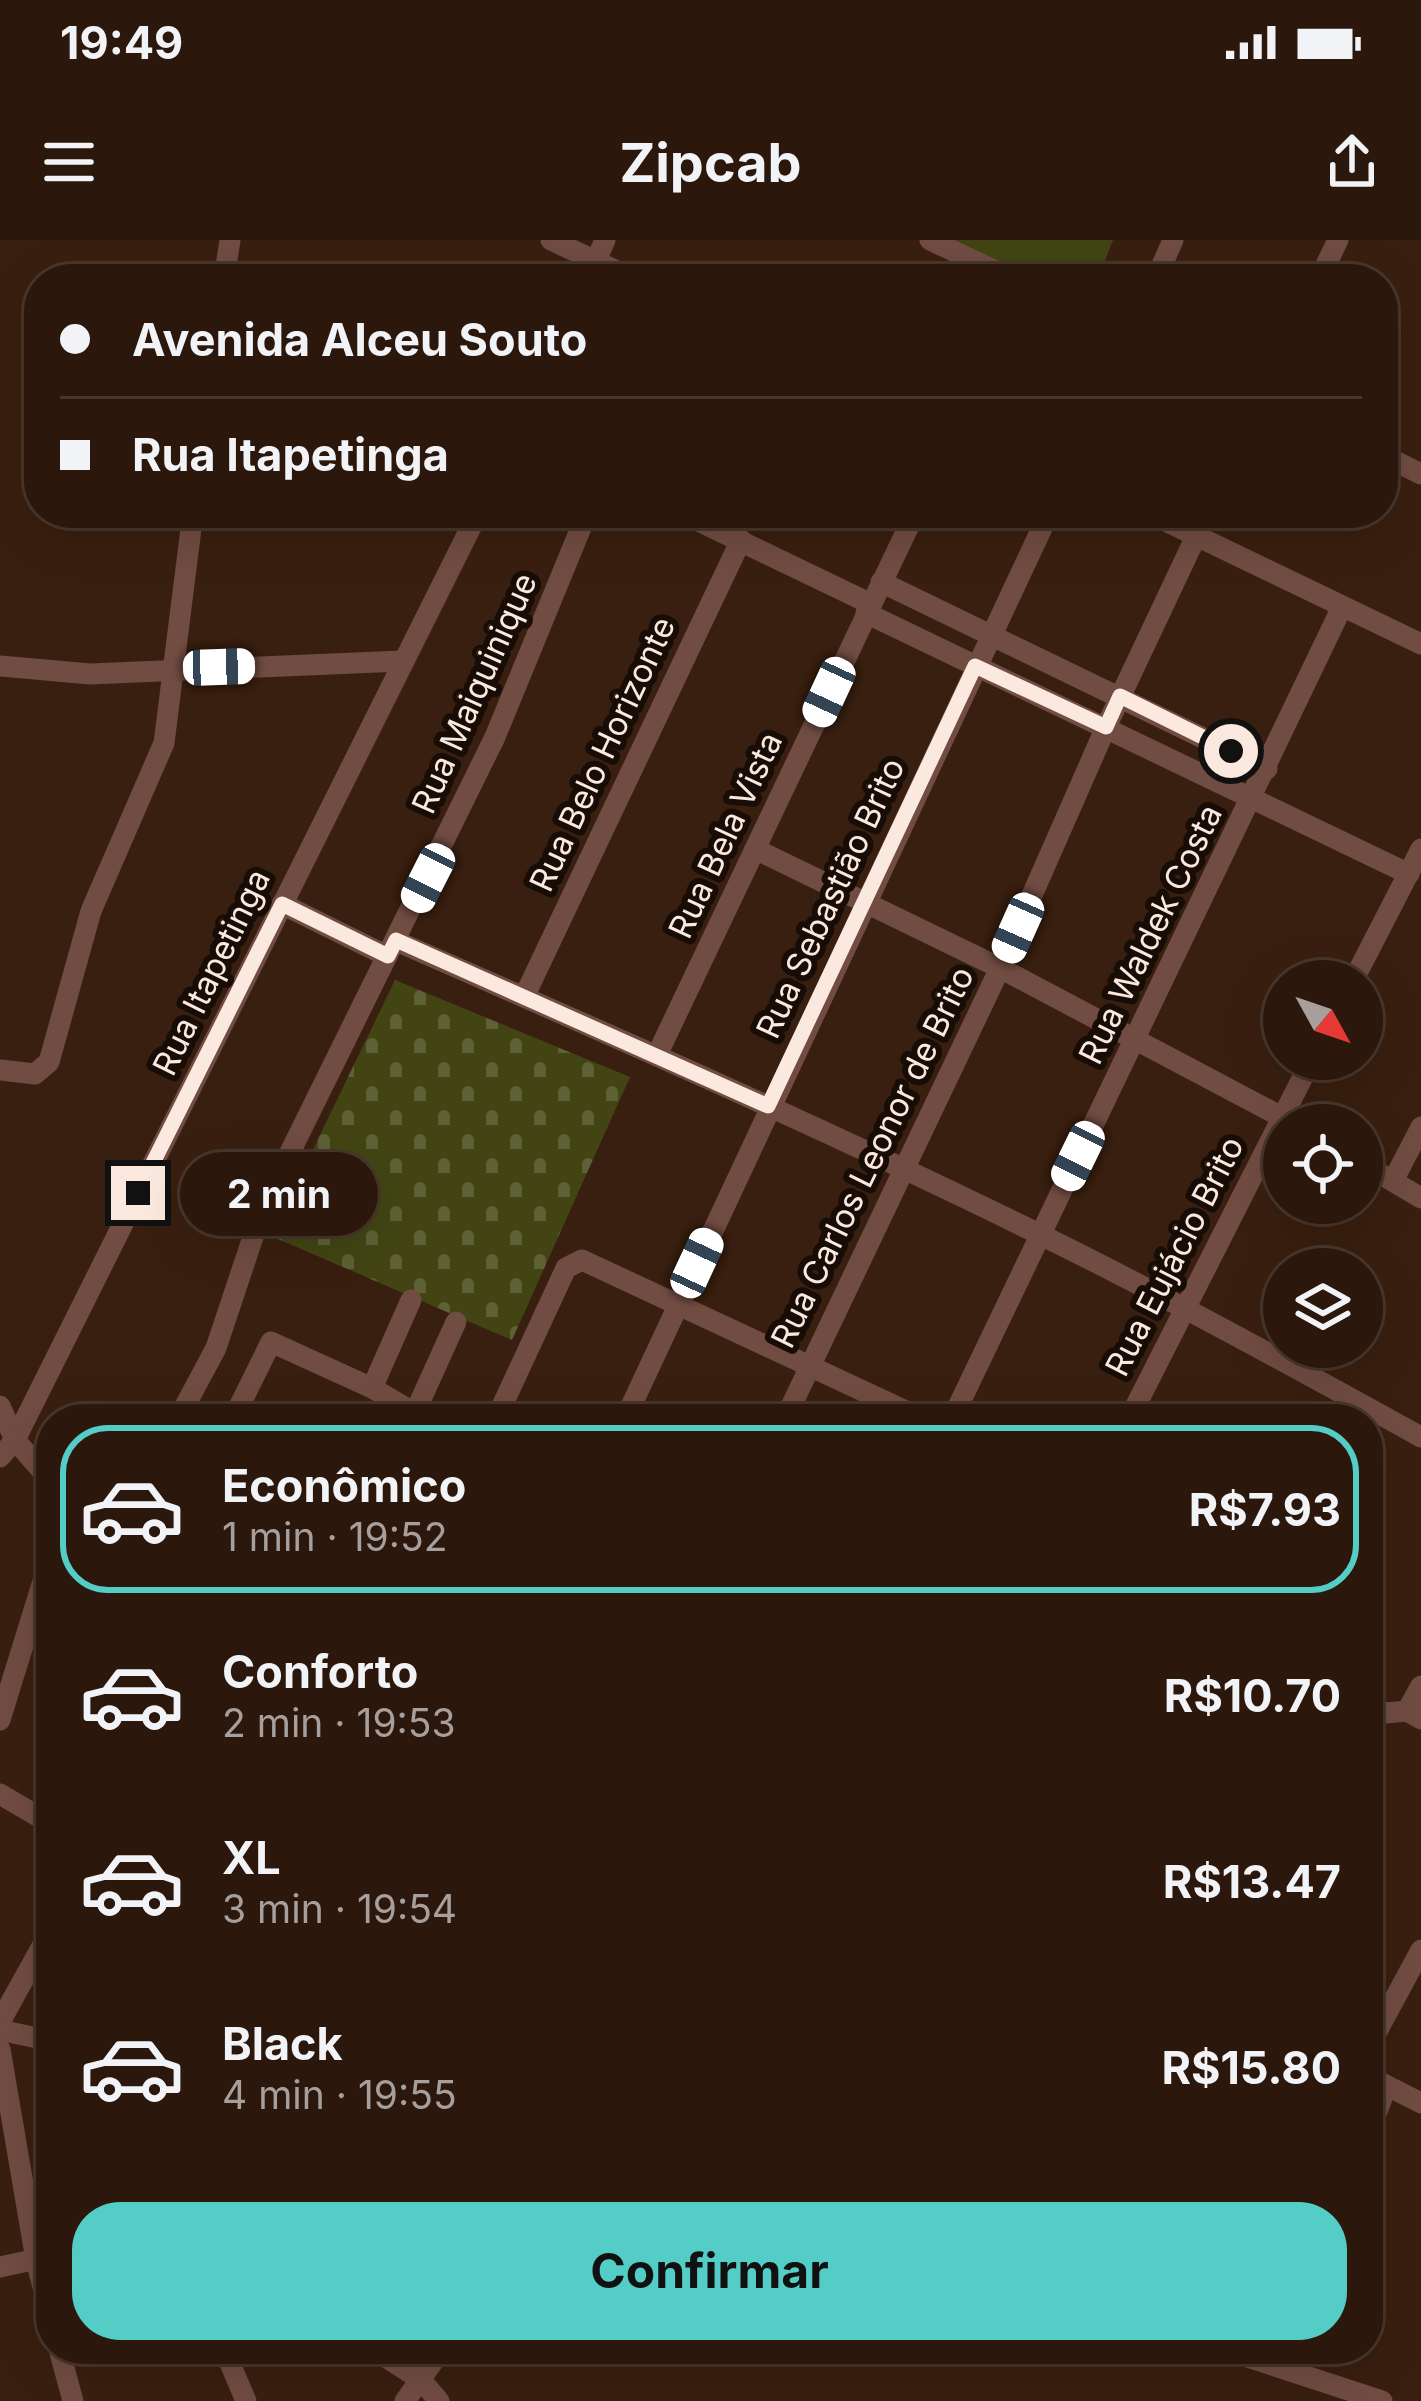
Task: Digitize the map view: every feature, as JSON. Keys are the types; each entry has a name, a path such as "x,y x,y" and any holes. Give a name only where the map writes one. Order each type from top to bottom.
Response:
{"street":[{"path":"551,240 596,260"},
{"path":"930,240 980,264"},
{"path":"0,1070 35,1074 49,1062 91,911 164,743 192,528"},
{"name":"Rua Itapetinga","path":"8,1449 470,528"},
{"name":"Rua Maiquinique","path":"186,1404 216,1348 263,1208 495,737 581,528"},
{"path":"715,528 975,666 1254,796 1408,874"},
{"name":"Rua Bela Vista","path":"657,1054 908,528"},
{"name":"Rua Sebastião Brito","path":"632,1404 1042,528"},
{"path":"1183,528 1421,644"},
{"name":"Rua Carlos Leonor de Brito","path":"792,1404 1000,968 1200,528"},
{"name":"Rua Belo Horizonte","path":"524,997 741,540"},
{"path":"881,582 1268,769"},
{"name":"Rua Waldek Costa","path":"959,1404 1342,607"},
{"path":"0,666 90,674 402,661"},
{"path":"755,849 1000,968 1263,1107"},
{"path":"1364,960 1421,849"},
{"path":"282,904 657,1054 1040,1234 1361,1404"},
{"path":"1393,1181 1421,1127"},
{"name":"Rua Eujácio Brito","path":"1137,1404 1263,1168"},
{"path":"1383,1175 1421,1198"},
{"path":"503,1404 566,1268 575,1260 680,1302 892,1404"},
{"path":"372,1388 411,1300"},
{"path":"422,1404 456,1322"},
{"path":"240,1404 271,1342 397,1404"},
{"path":"0,1406 8,1449 36,1470"},
{"path":"1383,1416 1421,1437"},
{"path":"0,1720 36,1604"},
{"path":"1383,1712 1414,1715 1421,1686"},
{"path":"0,1794 36,1810"},
{"path":"1383,2020 1421,1949"},
{"path":"36,1958 0,2026 36,2037"},
{"path":"0,2050 36,2220"},
{"path":"1383,2084 1421,2103"},
{"path":"0,2267 36,2260"},
{"path":"63,2364 73,2401"},
{"path":"231,2364 247,2401"},
{"path":"396,2364 421,2380 439,2401"},
{"path":"405,2401 432,2364"},
{"path":"1294,2364 1382,2401"}],"green space":[{"path":"953,240 1113,240 1104,264 1004,264"},
{"path":"395,980 630,1077 512,1340 271,1236"}],"route":[{"path":"138,1193 282,904 388,956 396,940 768,1106 975,666 1106,727 1120,696 1231,751"}]}
